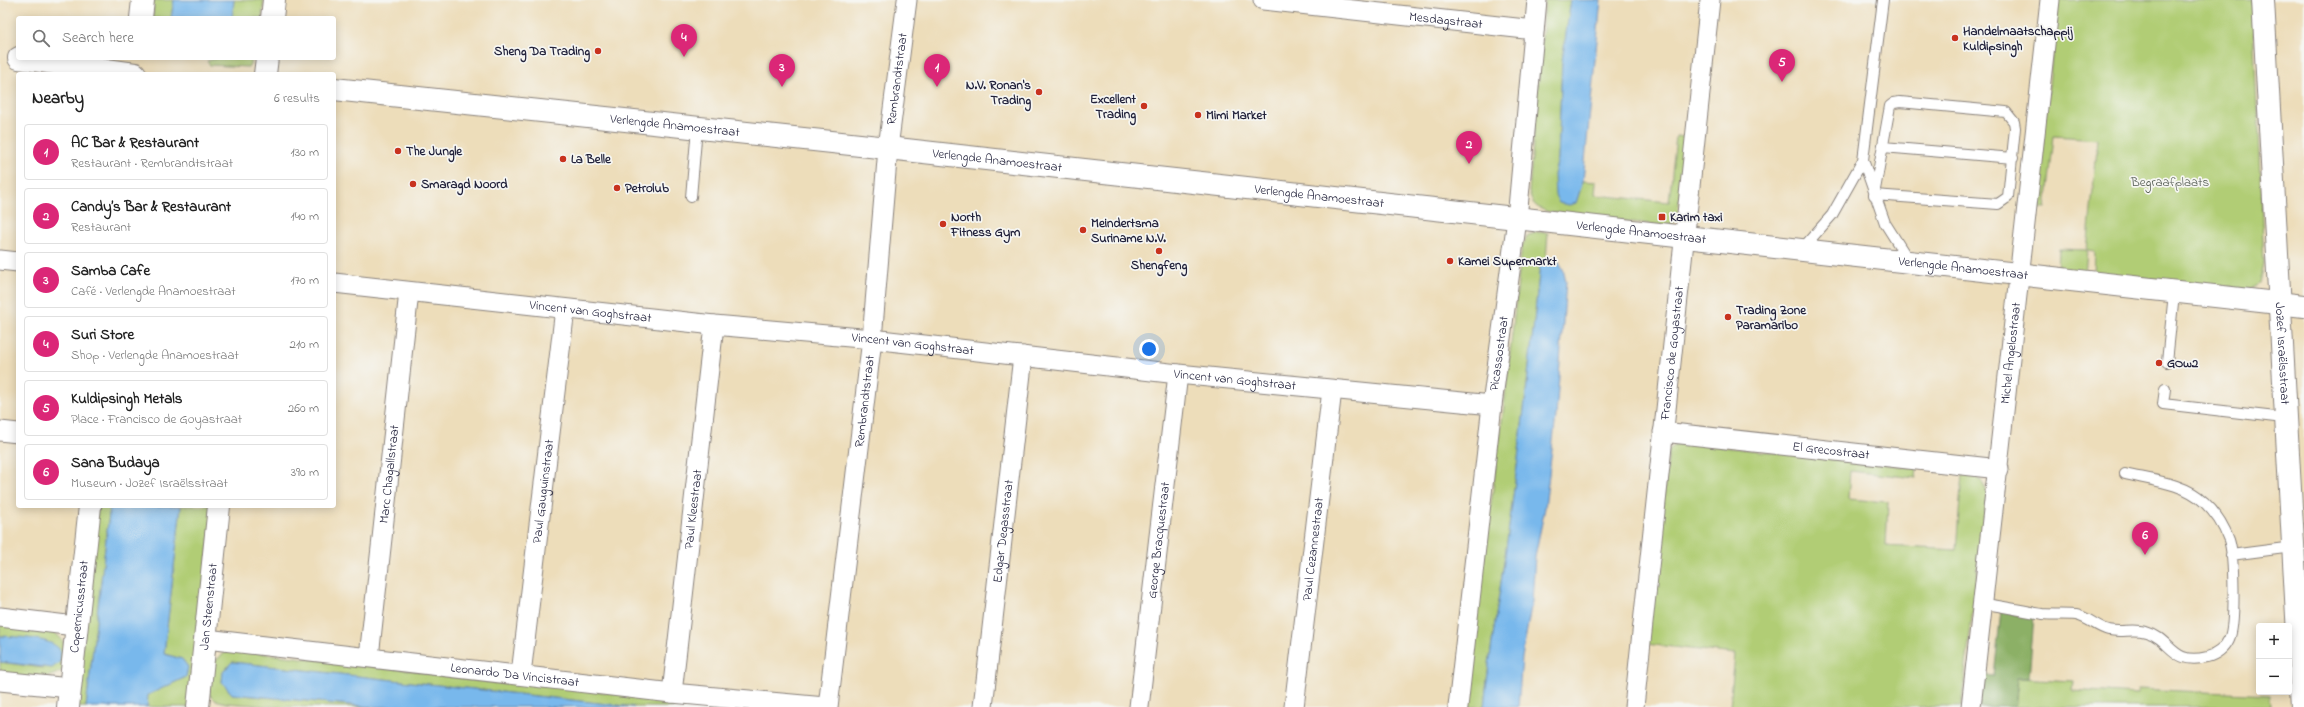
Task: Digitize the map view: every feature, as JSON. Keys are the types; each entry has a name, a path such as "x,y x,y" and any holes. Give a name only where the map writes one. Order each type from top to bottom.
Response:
{"street":[{"path":"141,16 143,0"},
{"path":"272,16 274,0"},
{"name":"Rembrandtstraat","path":"827,707 872,339 888,148 908,0"},
{"name":"Mesdagstraat","path":"1263,0 1376,7 1534,30"},
{"name":"Picassostraat","path":"1458,707 1492,405 1517,219 1537,0"},
{"name":"Francisco de Goyastraat","path":"1634,707 1710,0"},
{"name":"Michel Angelostraat","path":"1971,707 1999,468 2050,0"},
{"name":"Jozef Israëlsstraat","path":"2263,0 2284,418 2302,707"},
{"path":"0,55 16,58"},
{"path":"33,60 120,72"},
{"path":"135,72 136,60"},
{"path":"265,72 267,60"},
{"name":"Verlengde Anamoestraat","path":"336,89 888,148 1517,219 1910,261 2174,293 2304,306"},
{"path":"0,260 16,262"},
{"name":"Vincent van Goghstraat","path":"336,284 565,309 872,339 1178,374 1492,405"},
{"name":"Marc Chagallstraat","path":"369,657 409,292"},
{"name":"Paul Gauguinstraat","path":"521,674 565,309"},
{"name":"Paul Kleestraat","path":"672,693 714,324"},
{"name":"Edgar Degasstraat","path":"983,707 1023,356"},
{"name":"George Bracquestraat","path":"1139,707 1178,374"},
{"name":"Paul Cezannestraat","path":"1294,707 1332,390"},
{"path":"0,431 16,433"},
{"name":"El Grecostraat","path":"1663,432 1999,468"},
{"name":"Copernicusstraat","path":"69,698 75,626 90,508"},
{"name":"Jan Steenstraat","path":"201,707 219,508"},
{"path":"0,617 75,626"},
{"name":"Leonardo Da Vincistraat","path":"206,639 521,674 672,693 827,707"},
{"path":"0,681 69,698"}],"lane":[{"path":"1802,250 1832,214 1863,160 1883,0"},
{"path":"1900,102 2006,112 2014,122 2013,158 2008,197 1998,204 1874,195 1890,106 1894,103 1900,102"},
{"path":"691,197 697,128"},
{"path":"1883,147 2013,158"},
{"path":"1863,160 1885,223 1910,261"},
{"path":"2167,362 2174,293"},
{"path":"2164,389 2163,404 2284,418"},
{"path":"1983,604 2044,614 2078,615 2109,630 2146,632 2167,645 2178,656 2192,659 2208,657 2221,650 2229,639 2233,626 2231,555 2229,541 2223,526 2203,500 2170,485 2125,474"},
{"path":"2231,555 2293,547"}],"green space":[{"path":"154,0 174,0 171,16 153,16"},
{"path":"234,0 264,0 262,16 232,16"},
{"path":"1545,0 1571,0 1562,61 1558,159 1554,175 1576,203 1583,181 1596,182 1595,195 1669,202 1676,136 1686,137 1678,213 1674,222 1666,226 1549,212 1541,209 1533,203 1529,192"},
{"name":"Begraafplaats","path":"2058,0 2252,0 2264,263 2260,283 2251,289 2094,273 2095,252 2087,251 2085,274 2058,271 2059,249 2087,250 2098,139 2054,136 2046,208 2036,207"},
{"path":"253,60 248,67 210,65 207,61"},
{"path":"1536,232 1548,233 1546,259 1540,265 1518,462 1489,662 1484,707 1464,707 1504,406 1522,246 1527,237"},
{"path":"1686,443 1917,468 1916,478 1850,471 1848,499 1888,502 1886,546 1956,550 1962,475 1972,476 1979,479 1987,493 1961,707 1730,707 1735,654 1646,644 1669,450 1676,444"},
{"path":"98,508 110,508 86,707 76,707"},
{"path":"181,508 213,508 190,707 147,707 147,695 186,677 188,667 182,659 164,654"},
{"path":"2001,611 2034,617 2029,678 2018,678 2015,707 1977,707 1981,675 1994,676"},
{"path":"0,624 52,631 61,639 65,647 64,669 50,676 33,678 0,675 0,662 43,668 44,641 0,636"},
{"path":"232,650 736,707 634,707 232,662 223,672 222,682 232,694 372,707 279,707 227,703 215,700 209,694 213,667 219,657"},
{"path":"2018,678 2073,681 2072,690 2137,694 2138,689 2270,695 2271,707 2015,707"}],"water":[{"path":"174,0 234,0 232,16 171,16"},
{"path":"1571,0 1601,0 1583,181 1576,203 1569,205 1559,203 1555,195 1554,175 1558,159 1562,61"},
{"path":"1546,259 1558,260 1563,269 1566,282 1556,416 1545,508 1535,556 1532,601 1522,658 1518,707 1484,707 1489,662 1518,462 1540,265"},
{"path":"110,508 181,508 164,654 182,659 188,667 186,677 148,695 147,707 86,707"},
{"path":"0,636 34,639 52,644 58,648 61,653 60,662 52,668 0,662"},
{"path":"232,662 634,707 372,707 232,694 222,682 223,672"}],"place":[{"name":"Handelmaatschappij Kuldipsingh","path":"1955,38"},
{"name":"Sheng Da Trading","path":"598,51"},
{"name":"Suri Store","path":"684,57"},
{"name":"Kuldipsingh Metals","path":"1782,82"},
{"name":"Samba Cafe","path":"782,87"},
{"name":"AC Bar & Restaurant","path":"937,87"},
{"name":"N.V. Ronan's Trading","path":"1039,92"},
{"name":"Excellent Trading","path":"1144,106"},
{"name":"Mimi Market","path":"1198,115"},
{"name":"The Jungle","path":"398,151"},
{"name":"La Belle","path":"563,159"},
{"name":"Candy’s Bar & Restaurant","path":"1469,164"},
{"name":"Smaragd Noord","path":"413,184"},
{"name":"Petrolub","path":"617,188"},
{"name":"Karim taxi","path":"1662,217"},
{"name":"North Fitness Gym","path":"943,224"},
{"name":"Meindertsma Suriname N.V.","path":"1083,230"},
{"name":"Shengfeng","path":"1159,251"},
{"name":"Kamei Supermarkt","path":"1450,261"},
{"name":"Trading Zone Paramaribo","path":"1728,317"},
{"name":"GOw2","path":"2159,363"},
{"name":"Sana Budaya","path":"2145,555"}]}
